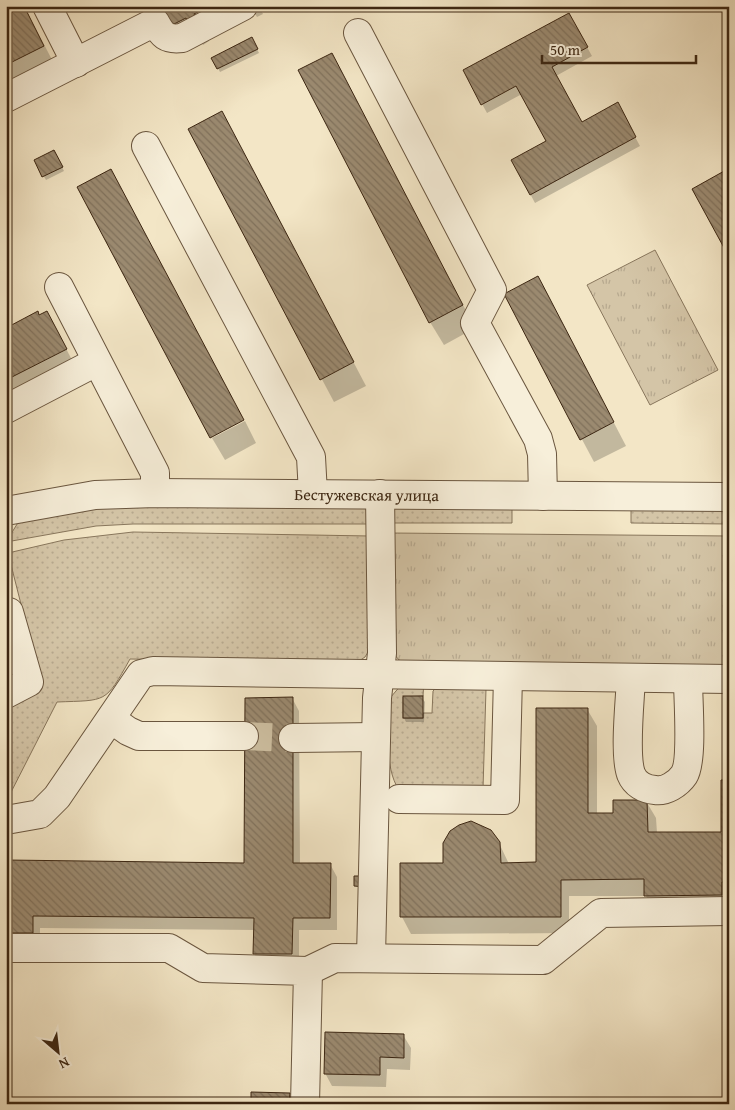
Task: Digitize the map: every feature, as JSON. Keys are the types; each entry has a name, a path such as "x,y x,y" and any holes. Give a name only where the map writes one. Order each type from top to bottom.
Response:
{"street":[{"path":"47,6 76,63"},
{"path":"6,98 76,63 151,14 162,35 171,40 182,38 243,6"},
{"path":"358,33 492,290 475,323 538,439 542,454 543,496"},
{"path":"146,146 311,457 313,494"},
{"path":"59,287 96,362 155,473 156,493"},
{"path":"6,409 96,362"},
{"name":"Бестужевская улица","path":"6,511 95,495 156,493 729,497"},
{"path":"371,957 376,737 382,653 380,494"},
{"path":"6,694 29,682 7,609"},
{"path":"6,820 40,814 57,797 141,674 153,671 688,680 729,679"},
{"path":"399,799 505,800 508,676"},
{"path":"631,678 629,756 631,774 640,786 657,791 673,786 685,774 688,758 688,680"},
{"path":"111,719 128,732 139,736 244,736"},
{"path":"293,738 376,737"},
{"path":"6,948 169,948 203,968 308,971 335,958 543,960 601,913 729,912"},
{"path":"305,1104 308,971"}],"green space":[{"path":"655,250 718,370 650,405 587,285"},
{"path":"133,505 372,506 372,524 133,524 96,526 6,542 19,521 96,507"},
{"path":"390,507 512,507 512,523 389,523"},
{"path":"631,509 729,509 729,524 631,523"},
{"path":"133,532 370,536 370,649 365,657 356,663 130,659 115,684 103,697 86,701 57,702 6,802 6,705 41,683 8,553 64,540"},
{"path":"391,533 729,536 729,666 409,664 399,660 394,654"},
{"path":"424,680 423,696 403,697 403,718 423,718 423,713 432,713 433,691 437,687 486,689 483,789 399,790 394,780 389,758 390,698 402,684"}],"building":[{"path":"6,6 24,6 44,46 6,65"},
{"path":"162,6 209,6 194,14 197,18 189,23 186,18 172,25"},
{"path":"569,13 588,47 552,67 582,122 618,102 636,137 530,195 511,160 546,141 516,86 481,105 463,70"},
{"path":"252,37 258,49 217,69 211,58"},
{"path":"332,53 463,305 429,323 298,70"},
{"path":"222,111 354,362 320,380 188,129"},
{"path":"54,150 63,167 42,177 34,160"},
{"path":"111,169 244,420 210,438 77,187"},
{"path":"726,170 729,175 729,257 692,189"},
{"path":"538,276 614,422 580,440 504,294"},
{"path":"38,311 39,315 47,311 67,349 6,380 6,328"},
{"path":"6,650 15,684 6,686"},
{"path":"403,696 423,696 423,718 403,718"},
{"path":"293,697 293,863 331,863 330,918 293,918 292,954 253,954 254,918 33,916 33,933 6,933 6,860 244,863 245,698"},
{"path":"536,708 588,708 588,813 613,813 613,800 647,800 648,832 721,832 721,780 729,780 729,882 722,882 722,895 644,896 644,879 561,880 561,917 400,917 400,863 443,863 443,843 450,831 459,825 471,821 491,830 500,842 501,863 536,862"},
{"path":"354,876 365,876 365,887 354,886"},
{"path":"325,1032 404,1034 404,1058 380,1057 380,1075 324,1074"},
{"path":"251,1092 290,1093 289,1104 251,1104"}],"tunnel":[{"path":"244,736 293,738"}]}
